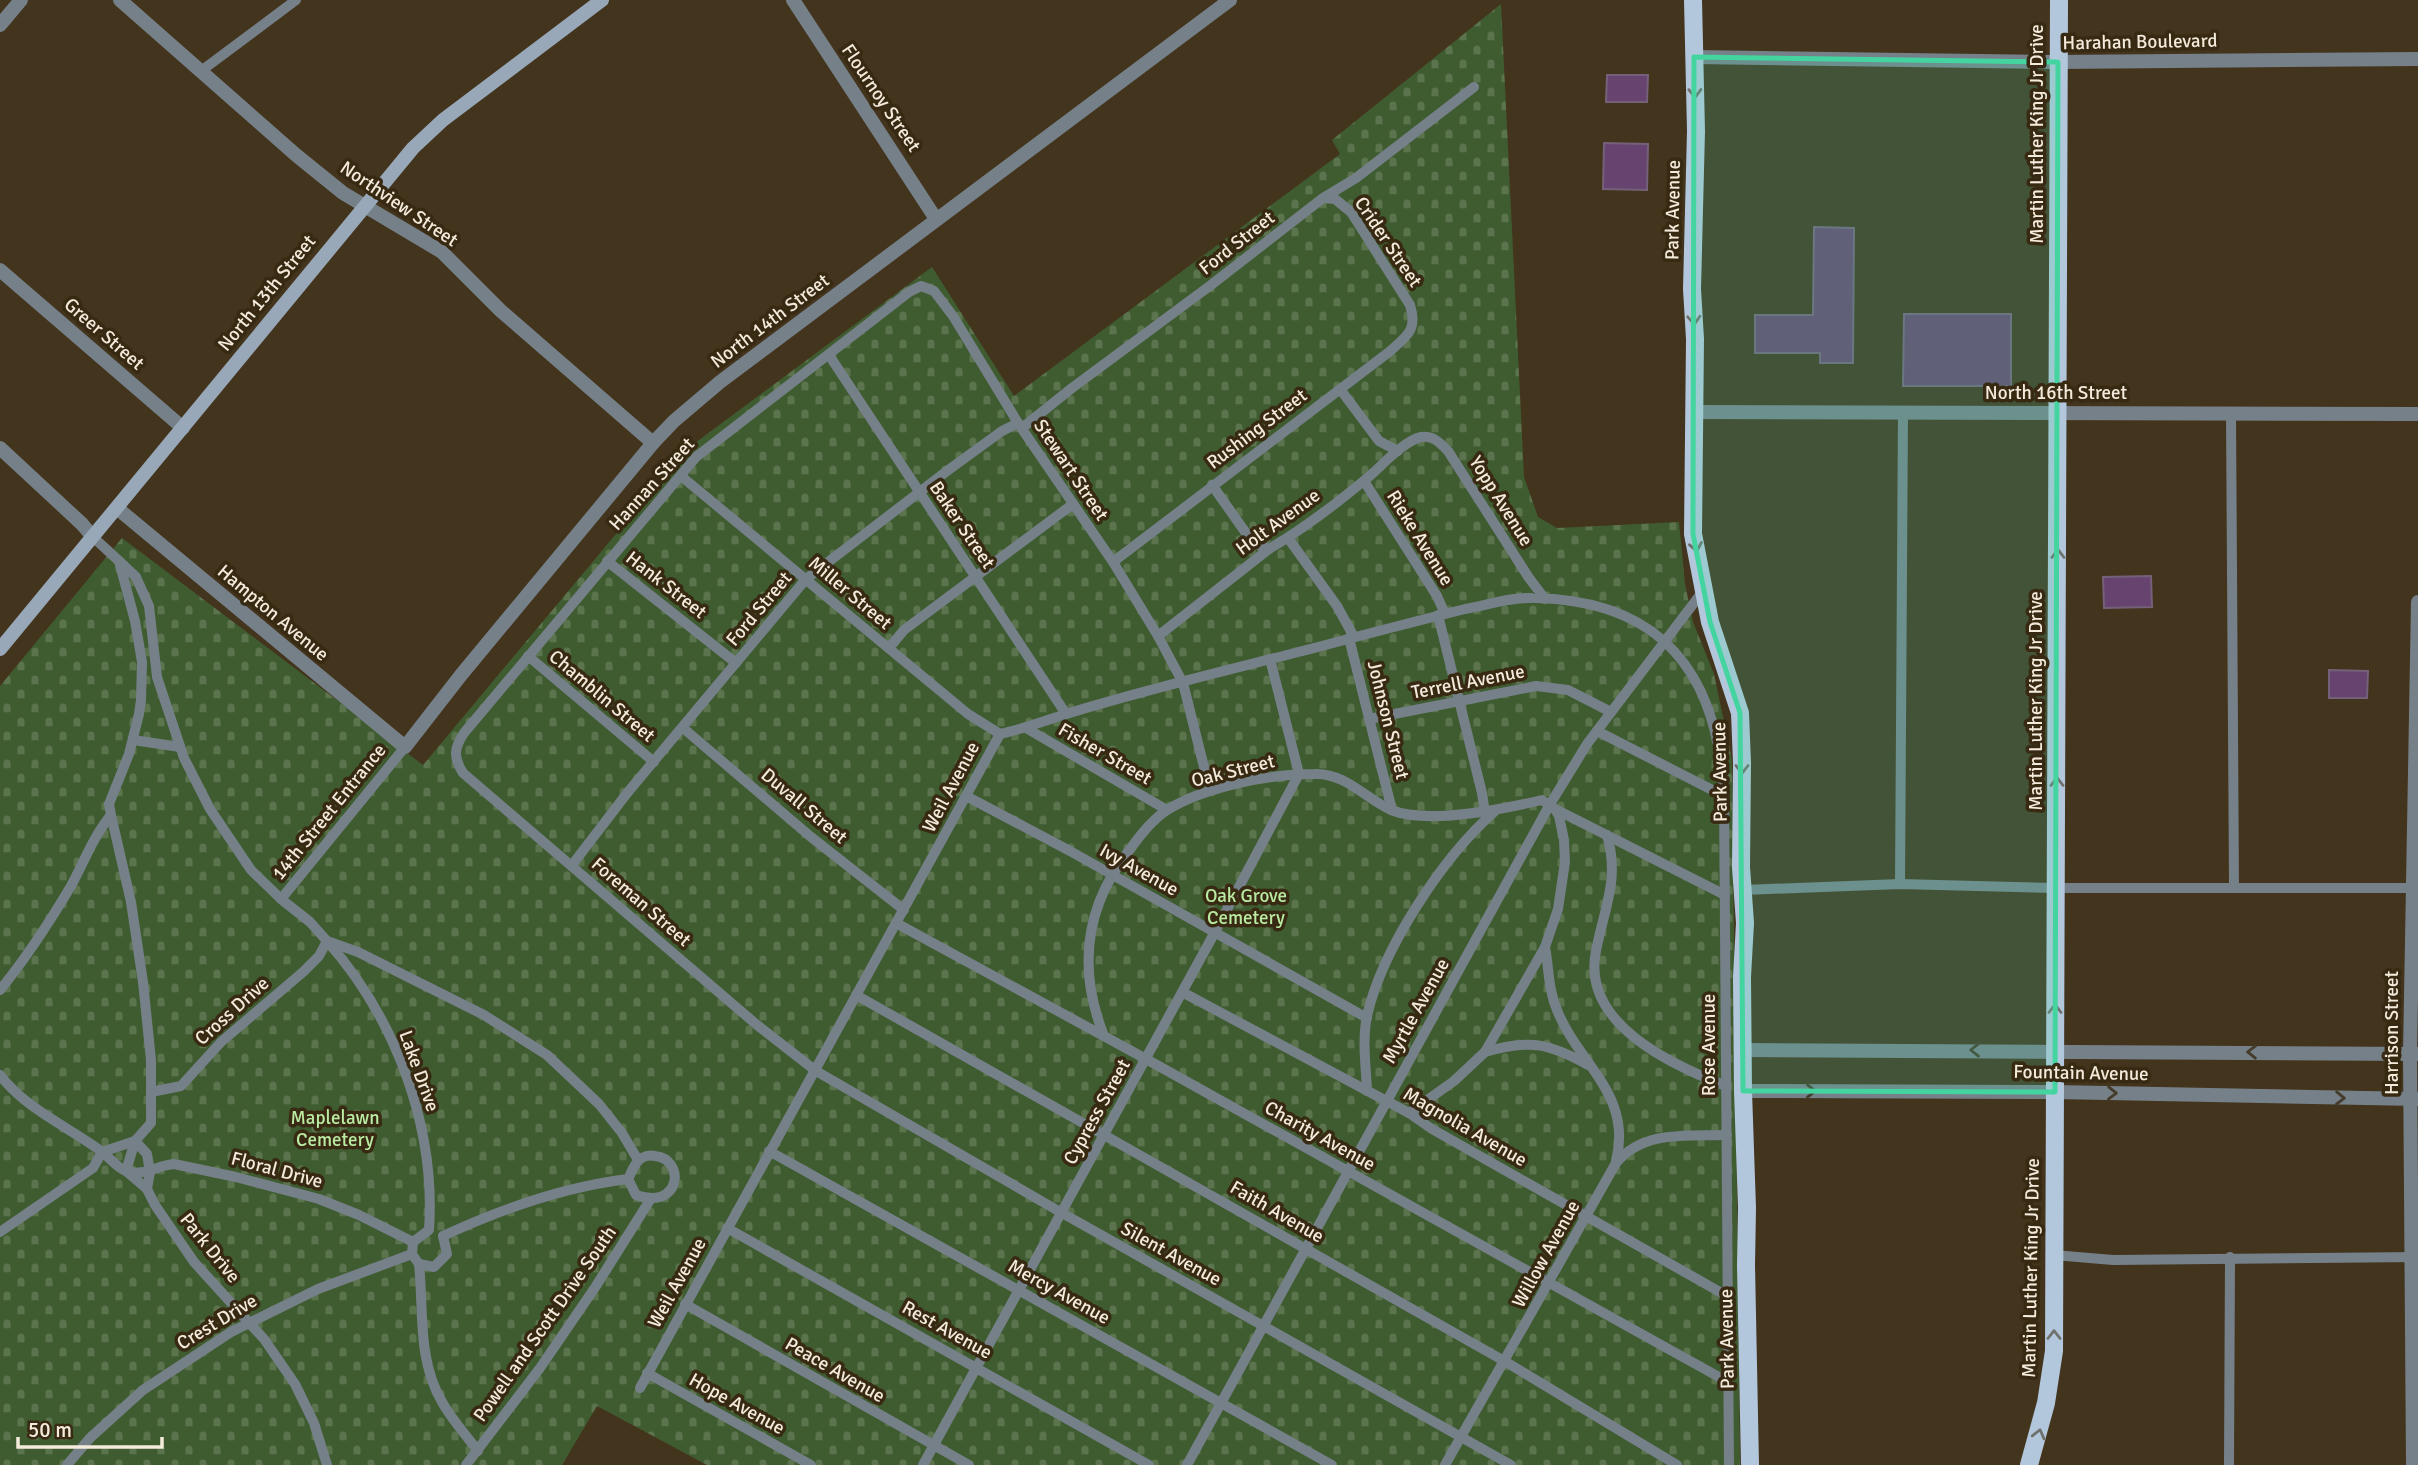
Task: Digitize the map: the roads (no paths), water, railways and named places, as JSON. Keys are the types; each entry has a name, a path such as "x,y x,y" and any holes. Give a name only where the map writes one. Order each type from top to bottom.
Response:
{"main road":[{"name":"North 13th Street","path":"0,649 413,148 443,120 602,0"},
{"name":"Martin Luther King Jr Drive","path":"2029,1465 2046,1403 2054,1351 2059,0"},
{"name":"Park Avenue","path":"1691,3 1696,131 1692,289 1695,339 1693,534 1710,622 1740,713 1741,867 1744,890 1743,1050 1735,1088 1747,1208 1750,1465"}],"street":[{"path":"0,25 20,0"},
{"name":"Northview Street","path":"120,0 344,193 442,252 501,311 653,443"},
{"name":"Flournoy Street","path":"793,0 936,219"},
{"name":"North 14th Street","path":"405,747 461,675 674,421 720,382 1230,0"},
{"name":"Harahan Boulevard","path":"1694,57 2058,62 2418,59"},
{"name":"Greer Street","path":"0,270 183,428"},
{"name":"North 16th Street","path":"1693,412 2418,414"},
{"path":"0,448 93,537"},
{"name":"Hampton Avenue","path":"117,508 405,747"},
{"name":"Harrison Street","path":"2413,1465 2418,602"},
{"name":"Fountain Avenue","path":"1743,1050 2414,1054"},
{"name":"Fountain Avenue","path":"1735,1088 2415,1099"}],"lane":[{"path":"201,71 296,0"},
{"name":"Ford Street","path":"572,865 806,579 1002,431 1020,426 1212,285 1474,87"},
{"name":"Crider Street","path":"1324,198 1335,199 1351,212 1410,305 1414,318"},
{"name":"Stewart Street","path":"921,286 934,291 953,316 1020,426 1113,562 1158,636 1183,682 1210,791"},
{"name":"Hannan Street","path":"455,750 464,733 607,561 705,450 909,292 921,286"},
{"name":"Rushing Street","path":"1113,562 1406,337 1412,329 1414,318"},
{"name":"Baker Street","path":"829,355 1066,714"},
{"path":"1340,389 1379,441 1398,451"},
{"path":"1900,884 1903,411"},
{"path":"2231,414 2234,888"},
{"name":"Yopp Avenue","path":"1418,438 1430,437 1448,451 1545,599"},
{"name":"Holt Avenue","path":"1158,636 1269,548 1288,538 1418,438"},
{"name":"Miller Street","path":"681,476 968,714 1000,734"},
{"name":"Rieke Avenue","path":"1364,481 1430,586 1442,615 1460,702 1489,812"},
{"path":"1212,485 1253,543 1269,548"},
{"path":"889,648 904,630 1073,503"},
{"name":"Lake Drive","path":"93,537 136,578 149,606 157,677 180,747 204,798 251,870 310,922 346,963 385,1029 404,1068 426,1153 431,1201 429,1230"},
{"name":"Johnson Street","path":"1288,538 1337,606 1352,638 1392,810"},
{"path":"119,561 135,621 142,662 141,700 133,740 109,804 131,902 151,1060 151,1123 135,1141 126,1171"},
{"name":"Hank Street","path":"607,561 736,663"},
{"name":"Myrtle Avenue","path":"1187,1465 1386,1102 1597,731 1703,590"},
{"name":"Weil Avenue","path":"640,1388 1000,734 1270,659 1442,615 1532,597 1601,606 1625,616 1664,640"},
{"name":"Rose Avenue","path":"1664,640 1692,672 1713,721 1724,796 1725,895 1735,1088 1727,1135 1729,1465"},
{"name":"Chamblin Street","path":"528,656 654,762"},
{"path":"1270,659 1299,774"},
{"name":"Terrell Avenue","path":"1369,719 1460,702 1510,689 1545,686 1568,690 1611,712"},
{"name":"Duvall Street","path":"683,728 811,837 904,910"},
{"name":"Fisher Street","path":"1026,728 1167,810"},
{"path":"1597,731 1724,796"},
{"path":"133,740 180,747"},
{"name":"14th Street Entrance","path":"281,899 405,747"},
{"name":"Foreman Street","path":"455,750 457,763 463,774 816,1071"},
{"name":"Oak Street","path":"1104,1036 1091,995 1087,971 1097,906 1111,874 1144,831 1167,810 1210,791 1244,783 1299,774 1333,775 1392,810 1410,814 1489,812 1542,800 1552,808 1725,895"},
{"name":"Cypress Street","path":"923,1465 1299,774"},
{"name":"Ivy Avenue","path":"966,796 1367,1018"},
{"path":"1409,1113 1454,1081 1485,1052 1545,947 1558,909 1565,862 1559,816 1552,808"},
{"path":"1367,1091 1367,1018 1382,970 1419,904 1489,812"},
{"path":"0,990 54,916 97,833 111,815"},
{"path":"1607,835 1611,850 1612,882 1594,965 1603,999 1619,1023 1636,1041 1706,1078 1735,1088"},
{"path":"1744,890 1900,884 2056,888 2416,888"},
{"name":"Charity Avenue","path":"896,923 1719,1377 1728,1378"},
{"path":"327,941 358,952 453,999 526,1041 584,1088 612,1120 638,1160"},
{"name":"Cross Drive","path":"151,1092 181,1086 220,1042 303,972 319,956 327,941"},
{"path":"1545,947 1549,983 1557,1012 1615,1105 1620,1133 1616,1163"},
{"name":"Magnolia Avenue","path":"1182,992 1409,1113 1586,1218 1727,1296"},
{"name":"Faith Avenue","path":"856,995 1506,1362 1676,1465"},
{"path":"1485,1052 1517,1043 1532,1044 1564,1052 1592,1067"},
{"name":"Silent Avenue","path":"816,1071 1062,1213 1511,1465"},
{"path":"0,1075 34,1107 102,1152 147,1189"},
{"name":"Willow Avenue","path":"1445,1465 1506,1362 1616,1163 1635,1146 1658,1137 1727,1135"},
{"path":"0,1232 93,1168 102,1152 135,1141"},
{"path":"126,1171 150,1172 162,1165 135,1141"},
{"name":"Mercy Avenue","path":"769,1151 1332,1465"},
{"path":"147,1154 150,1172 147,1189"},
{"path":"650,1155 661,1156 671,1164 675,1175 673,1186 666,1196 650,1200 636,1195 628,1180 638,1160 650,1155"},
{"name":"Floral Drive","path":"162,1165 174,1164 236,1177 309,1196 359,1215 412,1242"},
{"path":"478,1451 443,1403 428,1366 412,1242 429,1230 443,1236 528,1201 582,1186 628,1180"},
{"name":"Park Drive","path":"147,1189 170,1229 194,1262 250,1322 273,1352 306,1403 327,1465"},
{"name":"Powell and Scott Drive South","path":"466,1465 540,1368 650,1200"},
{"name":"Rest Avenue","path":"727,1228 1149,1465"},
{"path":"416,1259 434,1267 447,1254 443,1236"},
{"path":"2054,1255 2113,1260 2415,1257"},
{"path":"2229,1465 2230,1258"},
{"name":"Crest Drive","path":"66,1465 104,1425 143,1390 194,1354 250,1322 318,1289 416,1259"},
{"name":"Peace Avenue","path":"685,1304 969,1465"},
{"name":"Hope Avenue","path":"647,1373 811,1465"}],"park label":[{"name":"Oak Grove Cemetery","path":"1246,907"},
{"name":"Maplelawn Cemetery","path":"335,1129"}]}
